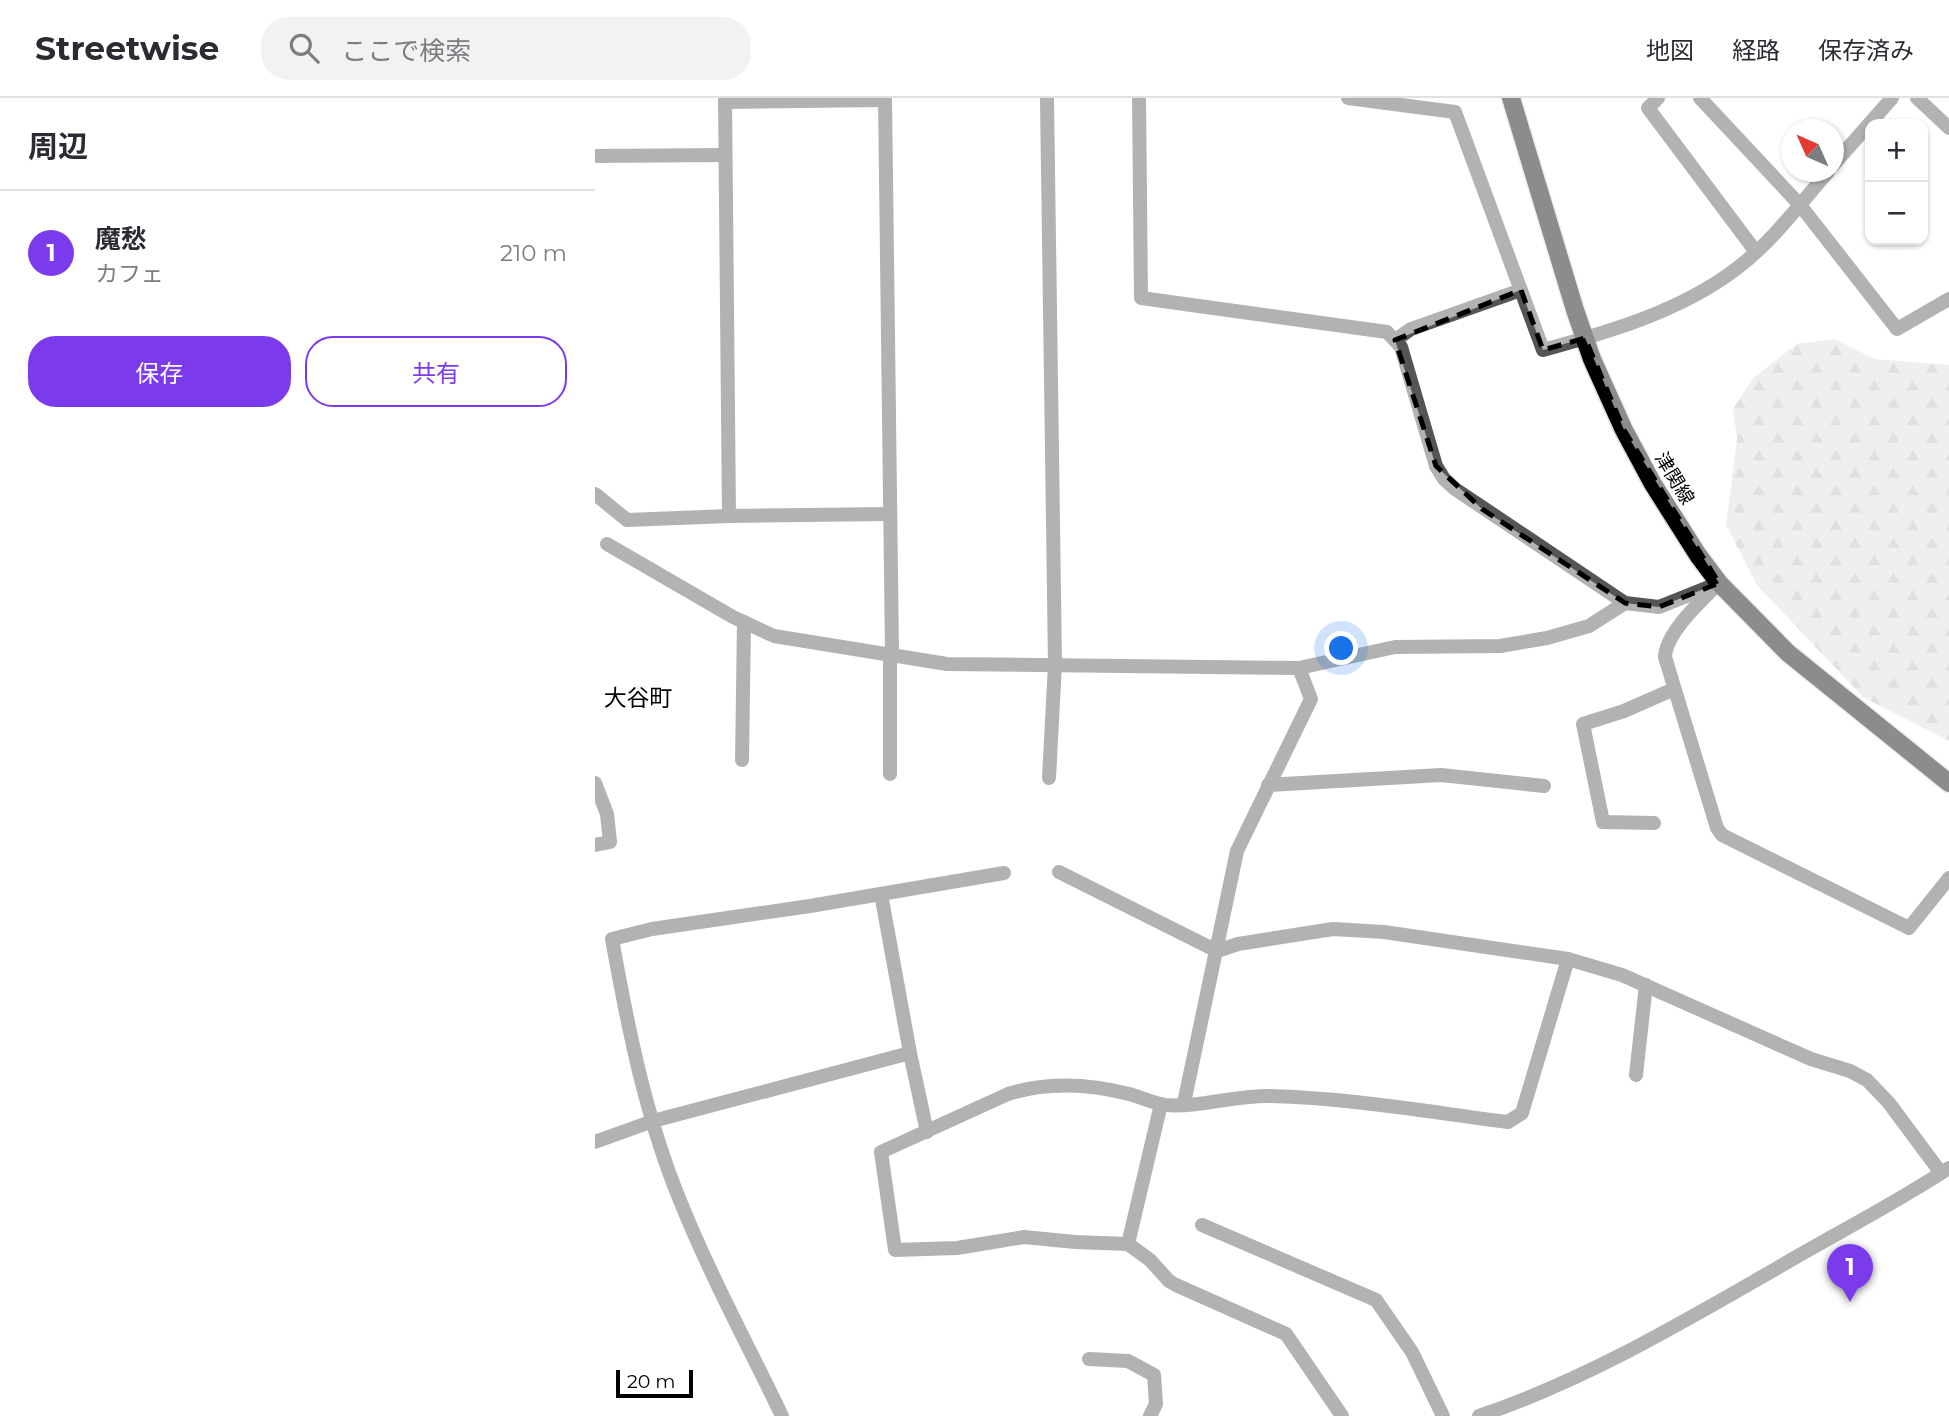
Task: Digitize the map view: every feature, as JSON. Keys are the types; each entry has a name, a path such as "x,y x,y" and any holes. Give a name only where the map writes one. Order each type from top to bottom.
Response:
{"main road":[{"name":"津関線","path":"1511,98 1585,338 1624,430 1653,484 1698,555 1719,583 1788,653 1949,783"}],"street":[{"path":"1047,98 1055,664 1049,778"},
{"path":"1139,98 1141,298 1387,332 1401,347 1436,466 1444,479 1482,509 1625,603 1658,607 1719,583"},
{"path":"1348,98 1455,112 1543,350 1621,327 1703,291 1756,252 1820,182"},
{"path":"1658,98 1648,107 1756,252"},
{"path":"1700,98 1800,205 1896,329 1949,299"},
{"path":"1844,153 1892,98"},
{"path":"1917,98 1949,128"},
{"path":"729,516 725,100 885,99 890,774"},
{"path":"595,156 725,155"},
{"path":"1395,340 1412,329 1521,290"},
{"path":"595,494 627,520 890,514"},
{"path":"607,544 744,622 774,636 947,664 1299,668 1395,647 1500,646 1547,638 1589,626 1625,603"},
{"path":"1719,583 1682,621 1665,648 1665,657 1717,828 1722,835 1909,928 1949,878"},
{"path":"742,760 744,622"},
{"path":"1184,1103 1237,851 1311,699 1299,668"},
{"path":"1654,823 1603,822 1583,724 1624,711 1674,689"},
{"path":"1268,785 1441,775 1544,786"},
{"path":"595,783 607,814 610,842 595,845"},
{"path":"1059,872 1217,951 1238,944 1333,929 1442,939 1568,959 1622,975 1811,1059 1850,1071 1867,1080 1945,1171 1610,1362 1525,1401 1479,1416"},
{"path":"782,1416 681,1202 653,1121 626,1021 612,939 652,929 1004,873"},
{"path":"881,894 927,1132"},
{"path":"1342,1416 1286,1334 1169,1281 1150,1260 1128,1244 1024,1237 957,1248 895,1250 881,1152 1008,1094 1025,1089 1094,1086 1161,1104 1207,1104 1265,1096 1316,1097 1508,1122 1522,1113 1568,959"},
{"path":"1636,1075 1646,985"},
{"path":"595,1142 653,1121 910,1053"},
{"path":"1128,1244 1161,1104"},
{"path":"1202,1225 1376,1300 1412,1352 1443,1416"},
{"path":"1089,1359 1128,1361 1154,1375 1156,1404 1150,1416"}],"highlighted area":[{"path":"1521,290 1543,350 1585,338 1624,430 1719,583 1659,607 1625,603 1482,509 1436,466 1395,340"}],"green space":[{"path":"1834,339 1875,359 1949,365 1949,741 1863,697 1757,585 1726,525 1737,439 1733,409 1753,378 1797,344"}],"place":[{"name":"魔愁","path":"1850,1302"}],"district":[{"name":"大谷町","path":"638,698"}]}
